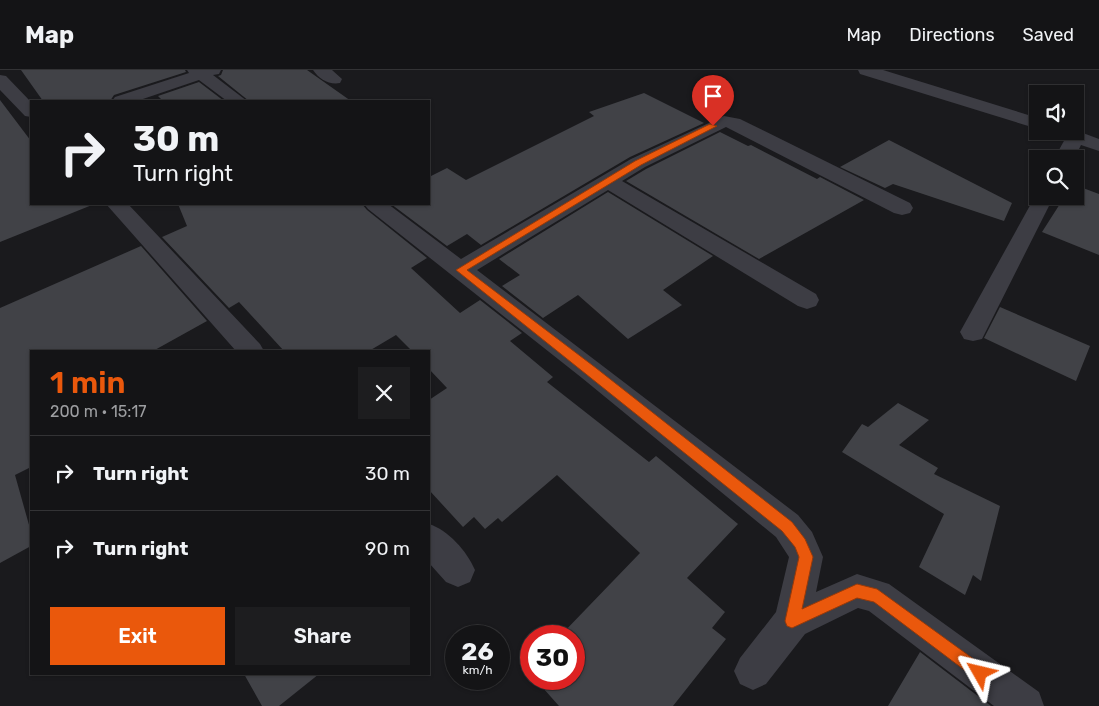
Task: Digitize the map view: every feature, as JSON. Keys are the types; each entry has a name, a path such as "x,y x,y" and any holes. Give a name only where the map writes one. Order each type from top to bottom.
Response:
{"street":[{"path":"866,70 1029,121"},
{"path":"124,100 203,71 237,100"},
{"path":"0,80 30,111"},
{"path":"460,270 607,181 663,150 727,121 902,208"},
{"path":"1084,139 1099,144"},
{"path":"607,181 807,300"},
{"path":"117,205 250,350"},
{"path":"376,205 592,371 787,526 800,543 806,557 792,621 753,671"},
{"path":"973,332 1039,205"},
{"path":"430,540 458,570"},
{"path":"792,621 857,591 877,596 1025,706"}],"building":[{"path":"21,70 185,70 186,72 114,95 111,100 42,100"},
{"path":"223,70 307,70 350,100 248,100 218,76 221,75"},
{"path":"199,82 223,100 162,100 158,96"},
{"path":"644,93 704,123 630,157 481,245 467,234 447,246 392,205 430,205 430,176 447,168 466,180 594,116 589,112"},
{"path":"0,100 30,140 30,205 92,205 0,242"},
{"path":"720,132 748,146 751,145 817,179 820,177 864,200 759,259 626,181"},
{"path":"889,140 1012,203 1004,221 893,184 885,188 840,167"},
{"path":"1084,188 1099,194 1099,255 1042,232 1059,205 1084,205"},
{"path":"608,192 713,256 663,290 682,305 628,339 578,295 543,318 502,286 520,275 499,259"},
{"path":"178,205 363,205 427,258 411,268 460,313 480,300 522,333 510,341 553,377 547,382 649,462 656,456 738,524 687,578 725,612 712,628 726,639 673,706 559,706 545,690 585,690 585,625 571,625 640,553 557,475 502,522 498,518 485,529 474,517 463,527 430,491 430,399 447,388 430,370 430,350 411,350 396,335 371,350 283,350 239,302 229,308 162,237 187,226"},
{"path":"141,246 207,321 155,350 30,350 30,468 15,475 30,528 30,547 0,563 0,308"},
{"path":"1000,307 1090,346 1076,381 984,338"},
{"path":"898,403 929,420 899,445 938,468 934,474 1000,506 981,581 973,575 965,595 919,567 944,514 842,452 862,424 868,427"},
{"path":"920,652 991,706 888,706"},
{"path":"245,675 318,675 279,706 262,706"}],"route":[{"path":"713,126 638,163 460,270 592,371 787,526 800,543 806,557 792,621 857,591 877,596 980,673"}]}
